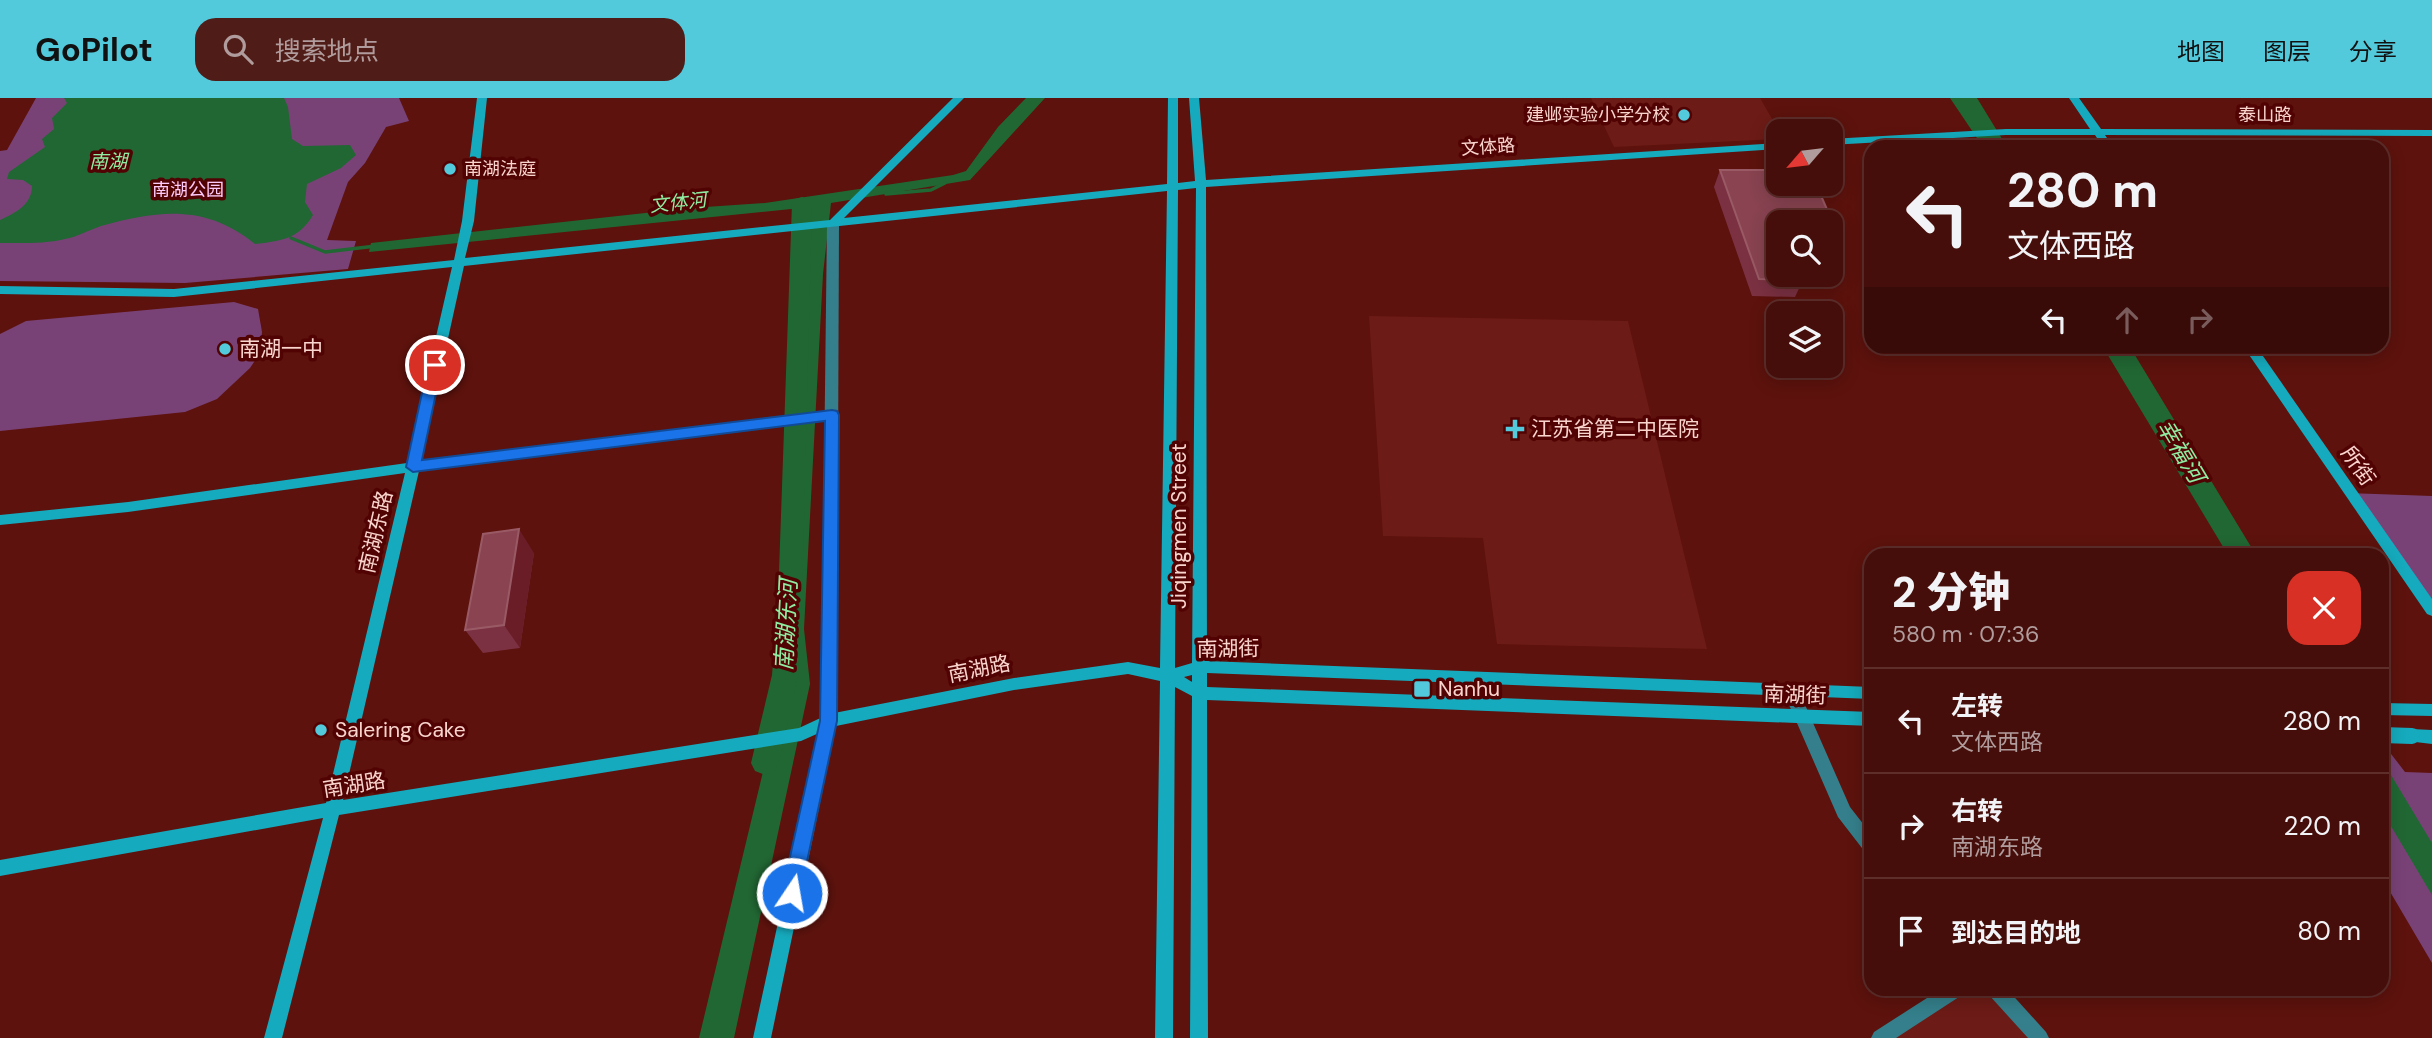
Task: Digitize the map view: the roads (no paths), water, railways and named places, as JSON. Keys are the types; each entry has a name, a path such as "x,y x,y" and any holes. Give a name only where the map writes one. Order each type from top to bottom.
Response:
{"street":[{"name":"南湖东路","path":"273,1038 333,810 468,220 482,98"},
{"path":"762,1038 829,721 831,224 959,98"},
{"name":"Jiqingmen Street","path":"1164,1038 1173,98"},
{"name":"Jiqingmen Street","path":"1194,98 1201,184 1199,1038"},
{"path":"2074,98 2104,140"},
{"path":"1866,140 2000,133 2098,132"},
{"name":"泰山路","path":"2098,132 2432,133"},
{"path":"1843,141 1864,140"},
{"name":"文体路","path":"0,290 174,293 1201,184 1766,147"},
{"name":"所街","path":"2255,354 2432,610"},
{"path":"0,520 128,508 413,467 832,415"},
{"name":"南湖街","path":"1168,676 1199,667 1864,693"},
{"name":"南湖路","path":"0,868 333,810 802,734 829,721 1014,684 1128,668 1168,676"},
{"name":"南湖街","path":"1168,676 1200,693 1864,719"},
{"path":"1791,691 1844,812 1864,838"},
{"path":"2389,709 2432,710"},
{"path":"2389,735 2432,737"},
{"path":"1880,1038 1945,996"},
{"path":"2001,996 2040,1038"}],"water":[{"name":"南湖","path":"64,98 284,98 288,107 292,139 303,146 350,145 356,155 341,168 307,184 305,202 313,215 302,229 281,240 255,244 218,222 181,214 162,214 101,226 57,241 0,243 0,220 22,208 29,198 32,186 23,180 7,179 9,172 45,147 42,139 54,129 52,118 67,103"},
{"path":"1026,98 1045,98 970,180 831,203 823,274 804,629 810,684 734,1038 699,1038 791,655 799,291 805,210 801,208 369,252 371,243 691,208 765,203 953,175 966,171 998,127"},
{"path":"1950,98 1977,98 2003,140 1978,140"},
{"name":"幸福河","path":"2107,354 2134,354 2252,548 2224,548"},
{"path":"2389,772 2432,843 2432,895 2389,823"}],"waterway":[{"name":"文体河","path":"886,194 931,190 945,183"},
{"name":"南湖东河","path":"765,763 785,675 790,600 802,203"},
{"name":"文体河","path":"291,238 325,252 376,246"}],"place":[{"name":"建邺实验小学分校","path":"1684,115"},
{"name":"南湖法庭","path":"450,169"},
{"name":"南湖一中","path":"225,349"},
{"name":"江苏省第二中医院","path":"1515,429"},
{"name":"Nanhu","path":"1422,689"},
{"name":"Salering Cake","path":"321,730"}],"park label":[{"name":"南湖公园","path":"188,190"}]}
